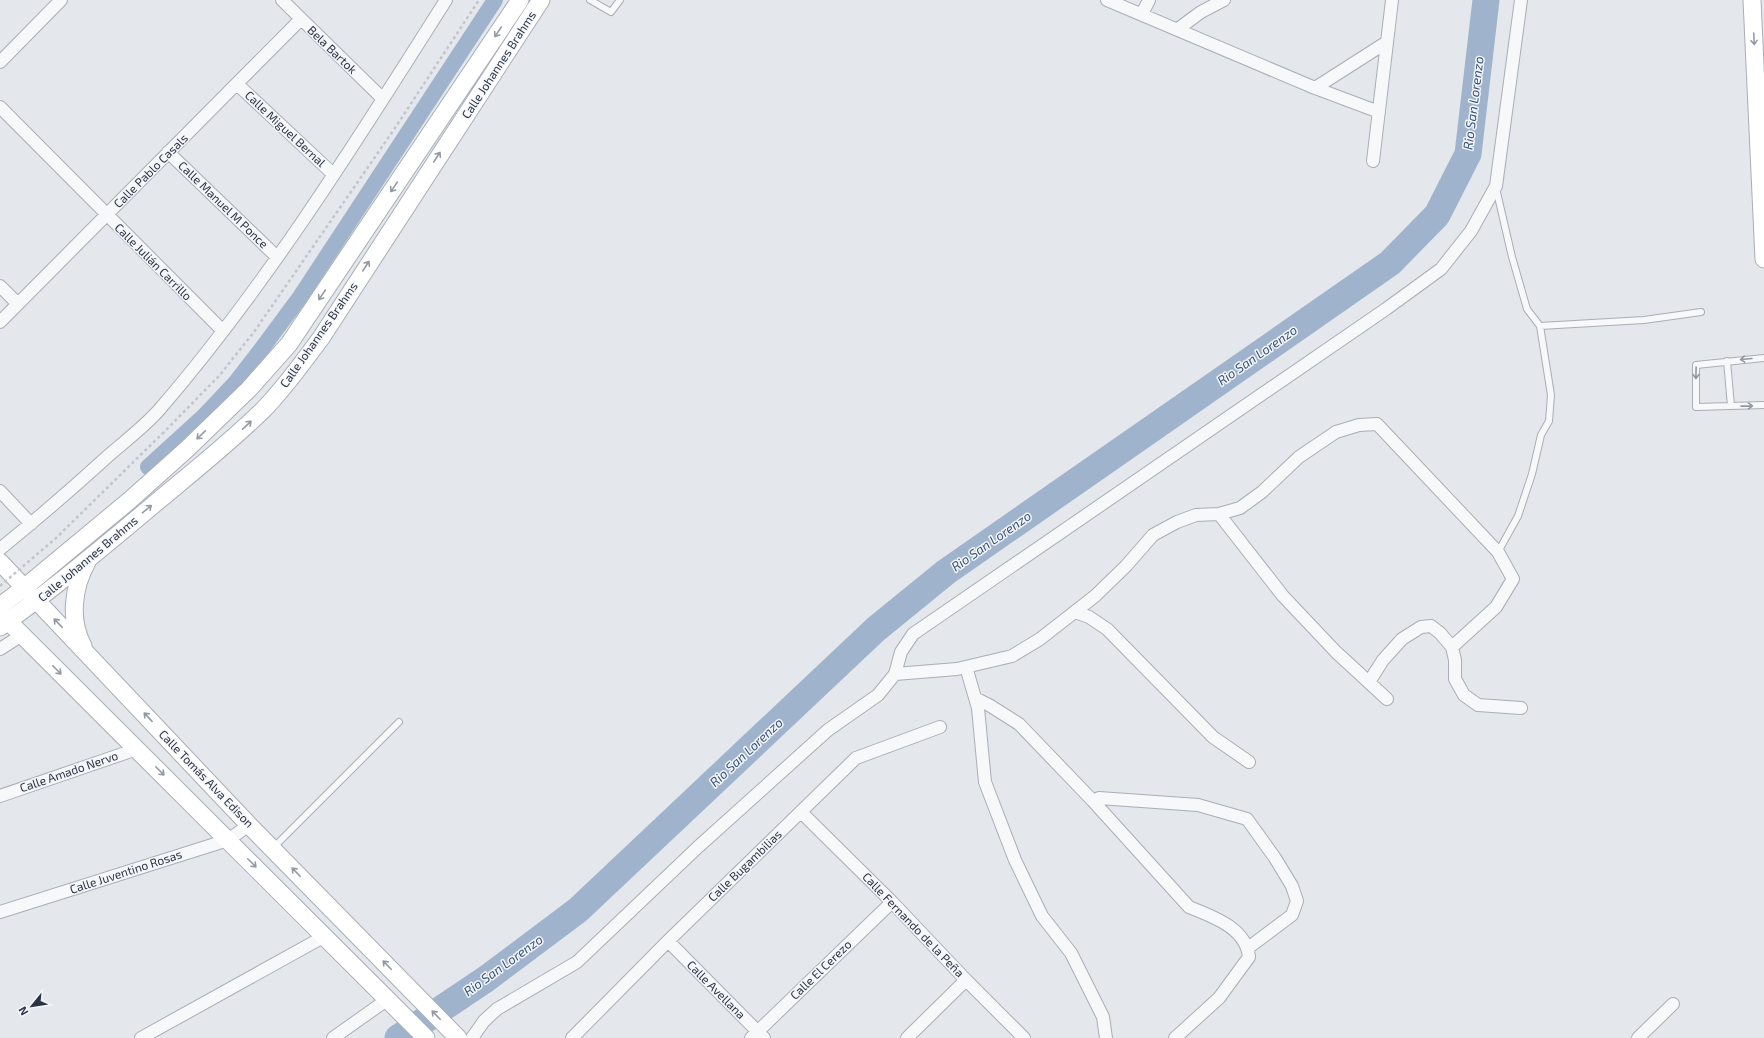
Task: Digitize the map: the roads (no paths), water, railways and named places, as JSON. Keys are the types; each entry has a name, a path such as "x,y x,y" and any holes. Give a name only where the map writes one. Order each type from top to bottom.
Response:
{"main road":[{"name":"Calle Johannes Brahms","path":"0,606 24,588 130,500 187,450 249,389 289,344 520,0"},
{"name":"Calle Johannes Brahms","path":"3,620 37,601 242,430 263,410 299,369 541,0"},
{"path":"1752,0 1764,259"},
{"path":"88,655 78,632 74,606 79,580 90,557"},
{"name":"Calle Tomás Alva Edison","path":"0,562 250,825 458,1038"},
{"path":"3,620 22,635 426,1038"}],"street":[{"path":"0,62 61,0"},
{"name":"Bela Bartok","path":"282,0 383,99"},
{"path":"0,550 158,412 223,331 277,257 383,99 446,0"},
{"path":"1107,0 1315,88 1379,112"},
{"path":"1142,14 1149,0"},
{"path":"1178,29 1201,12 1224,0"},
{"path":"1373,161 1392,0"},
{"path":"472,1038 484,1020 497,1009 577,962 698,847 828,730 878,695 894,674 901,652 913,634 1373,318 1441,269 1471,231 1496,186 1521,0"},
{"name":"Calle Pablo Casals","path":"0,322 301,20"},
{"path":"1315,88 1387,42"},
{"name":"Calle Miguel Bernal","path":"237,84 333,174"},
{"name":"Calle Julián Carrillo","path":"0,107 223,331"},
{"name":"Calle Manuel M Ponce","path":"168,152 277,257"},
{"path":"0,286 18,304"},
{"path":"894,674 957,669 1012,656 1040,639 1096,596 1126,566 1153,535 1177,522 1196,515 1219,514 1240,508 1262,492 1299,457 1336,432 1359,425 1377,424 1498,552 1513,579 1496,607 1452,647"},
{"path":"0,491 31,524"},
{"path":"1219,514 1283,596 1336,652 1387,698"},
{"path":"1075,612 1089,617 1106,629 1213,737 1249,762"},
{"path":"1369,682 1383,660 1402,639 1421,627 1432,626 1452,647 1456,660 1455,679 1464,695 1478,705 1520,708"},
{"path":"0,649 22,635"},
{"path":"966,667 978,708 985,782 1015,860 1042,916 1070,953 1103,1017 1106,1038"},
{"path":"975,698 989,705 1018,724 1093,801 1189,907 1210,915 1238,932 1248,948 1249,957 1219,998 1175,1038"},
{"name":"Calle Bugambilias","path":"572,1038 856,758 940,727"},
{"name":"Calle Amado Nervo","path":"0,796 137,749"},
{"path":"1093,801 1099,798 1198,805 1247,819 1275,858 1292,886 1297,901 1292,915 1248,948"},
{"name":"Calle Fernando de la Peña","path":"801,812 892,902 966,980 1024,1038"},
{"name":"Calle Juventino Rosas","path":"0,912 228,840 250,825"},
{"name":"Calle El Cerezo","path":"758,1036 892,902"},
{"path":"141,1038 325,936"},
{"name":"Calle Avellana","path":"668,942 758,1036"},
{"path":"907,1038 966,980"},
{"path":"1638,1038 1673,1004"},
{"path":"333,1038 394,1005"}],"lane":[{"path":"590,0 611,12 620,0"},
{"path":"1496,186 1512,257 1528,309 1540,326 1551,395 1549,421 1541,435 1532,474 1518,516 1498,552"},
{"path":"1540,326 1644,320 1701,312"},
{"path":"1764,358 1696,365 1696,407 1764,406"},
{"path":"1727,361 1731,406"},
{"path":"273,848 399,722"}],"waterway":[{"path":"148,467 204,416 236,382 263,347 300,297 495,0"},
{"name":"Rio San Lorenzo","path":"398,1038 486,979 578,910 876,629 946,572 1390,263 1437,215 1468,154 1486,0"}]}
